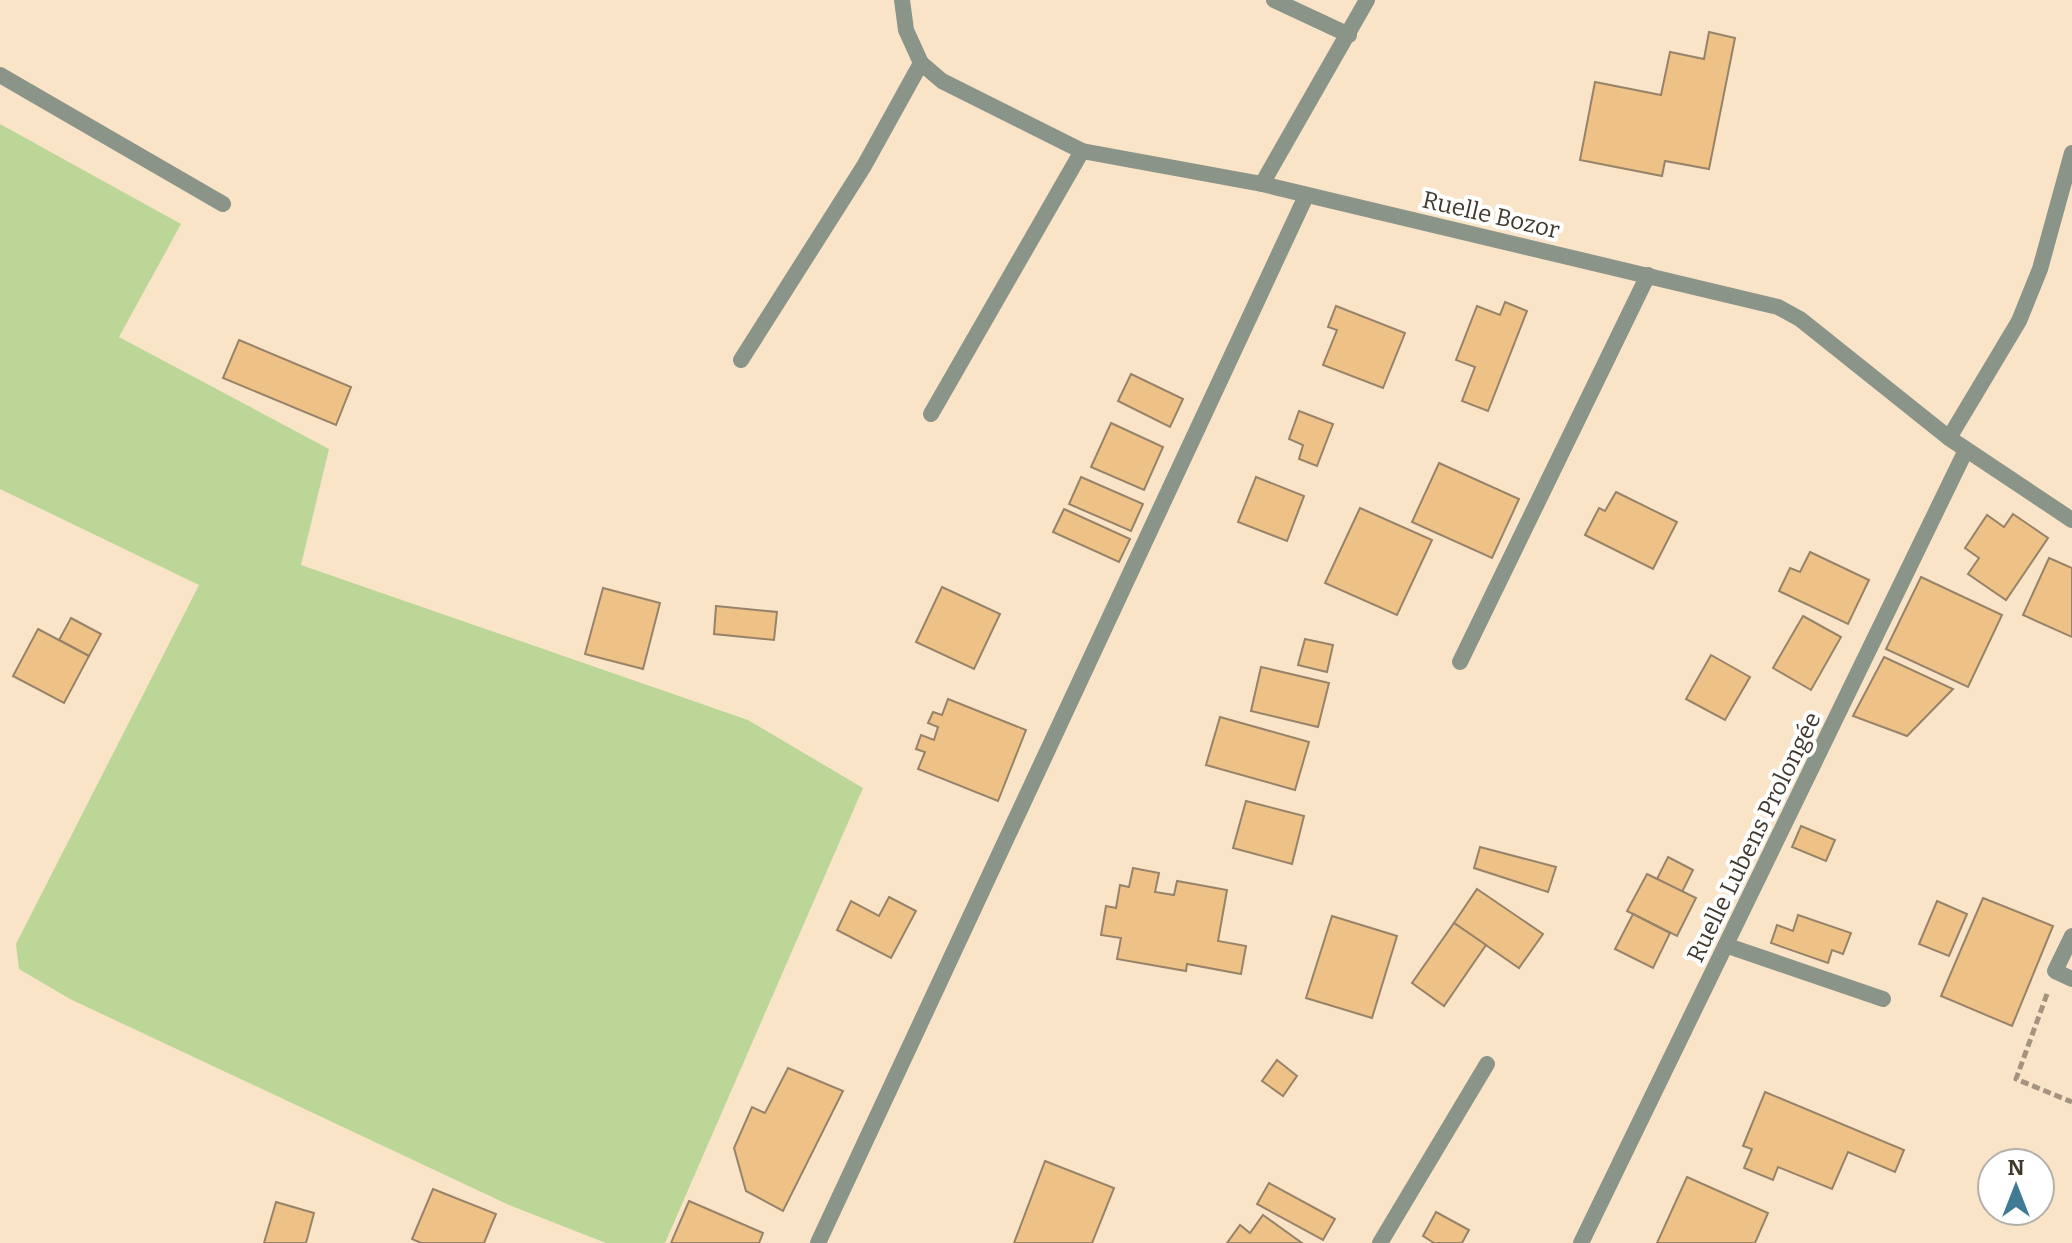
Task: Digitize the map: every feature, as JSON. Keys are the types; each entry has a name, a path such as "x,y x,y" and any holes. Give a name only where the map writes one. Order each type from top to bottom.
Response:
{"street":[{"path":"741,360 864,166 921,63 906,30 902,0"},
{"path":"1274,0 1349,35"},
{"path":"1262,184 1367,0"},
{"name":"Ruelle Bozor","path":"921,63 942,81 1082,151 1262,184 1778,307 1800,319 1949,438 2072,520"},
{"path":"0,75 223,204"},
{"path":"931,414 1082,151"},
{"path":"1949,438 2019,321 2040,269 2072,153"},
{"path":"818,1243 1306,196"},
{"path":"1460,662 1648,275"},
{"name":"Ruelle Lubens Prolongée","path":"1581,1243 1728,946 1966,450"},
{"path":"2072,936 2055,971 2072,979"},
{"path":"1728,946 1883,999"},
{"path":"1380,1243 1487,1064"}],"path":[{"path":"2055,971 2016,1079 2072,1102"}],"green space":[{"path":"0,124 181,224 119,337 329,449 301,565 748,720 863,788 665,1243 606,1243 509,1205 70,999 19,969 16,944 199,585 0,489"}],"building":[{"path":"1709,32 1735,38 1709,169 1665,161 1662,176 1580,160 1595,82 1661,95 1670,52 1704,59"},
{"path":"1505,302 1527,311 1488,411 1462,401 1475,367 1456,360 1477,306 1500,315"},
{"path":"1336,306 1405,333 1383,388 1323,365 1337,330 1328,327"},
{"path":"239,340 351,387 336,425 223,378"},
{"path":"1131,374 1183,399 1170,427 1118,401"},
{"path":"1299,411 1333,424 1317,466 1299,459 1303,445 1289,439"},
{"path":"1111,423 1163,447 1144,490 1091,467"},
{"path":"1439,463 1519,499 1492,558 1412,522"},
{"path":"1081,477 1143,504 1131,531 1069,504"},
{"path":"1256,477 1304,496 1287,541 1238,522"},
{"path":"1616,492 1677,522 1653,569 1585,535 1599,508 1605,511"},
{"path":"1360,508 1432,540 1397,615 1325,583"},
{"path":"1064,509 1130,539 1119,562 1053,532"},
{"path":"2013,514 2048,538 2006,600 1968,574 1979,558 1965,548 1987,515 2004,527"},
{"path":"1810,552 1869,580 1848,624 1779,591 1790,568 1800,572"},
{"path":"2049,558 2072,568 2072,637 2023,615"},
{"path":"1921,577 2002,615 1968,687 1886,649"},
{"path":"942,587 1000,614 974,669 916,642"},
{"path":"603,588 660,603 643,669 585,654"},
{"path":"716,606 777,612 774,640 714,634"},
{"path":"1803,616 1841,637 1811,690 1773,668"},
{"path":"71,618 101,634 89,656 59,640"},
{"path":"38,629 89,656 64,703 13,676"},
{"path":"1305,639 1333,645 1327,672 1298,665"},
{"path":"1711,655 1750,677 1725,720 1686,699"},
{"path":"1884,657 1953,689 1907,736 1853,716"},
{"path":"1261,667 1329,683 1318,727 1251,711"},
{"path":"948,699 1026,730 998,801 918,769 925,752 916,749 921,735 934,740 938,727 928,723 933,712 942,715"},
{"path":"1220,717 1309,742 1295,790 1206,765"},
{"path":"1246,801 1304,816 1292,864 1233,848"},
{"path":"1801,826 1835,840 1826,861 1792,847"},
{"path":"1480,847 1556,867 1548,892 1474,868"},
{"path":"1668,857 1693,870 1682,892 1657,879"},
{"path":"1133,868 1159,873 1155,892 1174,895 1177,881 1227,890 1218,941 1246,946 1241,974 1187,964 1186,971 1117,959 1121,938 1101,935 1106,906 1116,908 1120,885 1129,887"},
{"path":"1647,874 1696,898 1677,936 1627,911"},
{"path":"1477,889 1543,934 1519,968 1454,923"},
{"path":"889,897 916,911 891,958 837,930 851,901 879,916"},
{"path":"1983,898 2053,926 2012,1026 1941,996"},
{"path":"1937,901 1967,914 1949,956 1919,944"},
{"path":"1633,914 1670,933 1653,968 1615,949"},
{"path":"1798,915 1851,933 1843,954 1832,950 1828,963 1771,943 1777,925 1793,931"},
{"path":"1332,916 1397,936 1372,1018 1306,998"},
{"path":"1454,923 1486,945 1444,1006 1412,983"},
{"path":"1277,1060 1297,1076 1283,1096 1262,1081"},
{"path":"788,1068 843,1091 783,1211 746,1191 734,1148 752,1107 765,1113"},
{"path":"1765,1092 1904,1150 1895,1172 1848,1152 1832,1189 1778,1167 1773,1180 1744,1168 1752,1149 1743,1146"},
{"path":"1045,1161 1114,1188 1092,1243 1014,1243"},
{"path":"1687,1177 1768,1213 1755,1243 1657,1243"},
{"path":"1269,1183 1335,1219 1323,1240 1257,1204"},
{"path":"433,1189 496,1214 484,1243 421,1243 412,1239"},
{"path":"689,1201 763,1233 759,1243 671,1243"},
{"path":"276,1202 314,1213 306,1243 264,1243"},
{"path":"1436,1212 1469,1230 1462,1243 1434,1243 1423,1236"},
{"path":"1263,1215 1302,1243 1227,1243 1240,1225 1250,1233"}]}
